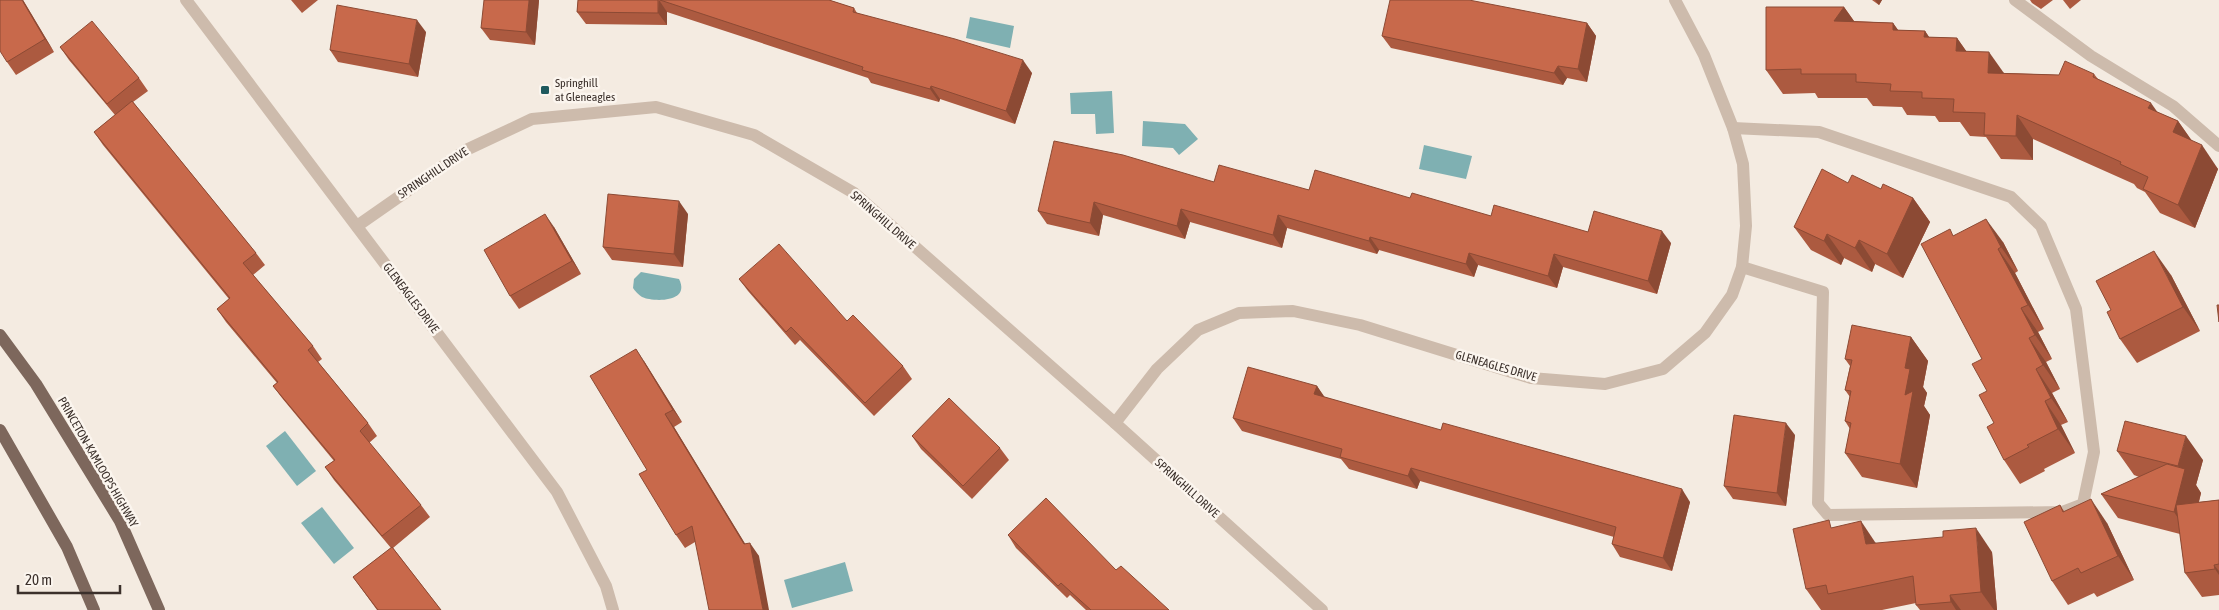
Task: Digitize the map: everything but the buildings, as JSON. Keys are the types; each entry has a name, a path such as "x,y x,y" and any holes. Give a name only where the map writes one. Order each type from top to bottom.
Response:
{"main road":[{"name":"PRINCETON-KAMLOOPS HIGHWAY","path":"0,335 36,384 120,521 159,610"},
{"path":"0,430 67,547 94,610"}],"street":[{"name":"GLENEAGLES DRIVE","path":"186,0 557,492 606,586 613,610"},
{"name":"GLENEAGLES DRIVE","path":"1115,423 1156,369 1198,330 1239,313 1293,311 1360,325 1531,378 1605,384 1663,369 1705,333 1732,295 1742,267 1746,226 1742,164 1733,128 1704,55 1675,0"},
{"path":"2015,0 2091,56 2173,106 2219,146"},
{"name":"SPRINGHILL DRIVE","path":"357,226 466,150 532,118 656,107 754,135 854,193 1115,423 1322,610"},
{"path":"1733,128 1819,132 2011,197 2041,226 2076,309 2094,452 2083,504 2062,512 1828,514 1818,503 1823,292 1742,267"}],"water":[{"path":"970,17 1014,26 1010,48 966,38"},
{"path":"1112,91 1114,133 1096,134 1095,114 1071,114 1070,93"},
{"path":"1143,121 1185,124 1198,139 1179,155 1173,148 1142,146"},
{"path":"1424,145 1472,156 1466,179 1419,169"},
{"path":"641,272 679,279 680,293 675,297 662,300 642,297 633,288 634,279"},
{"path":"285,431 316,471 297,486 266,446"},
{"path":"322,507 354,548 334,564 301,523"},
{"path":"845,562 853,591 792,608 784,580"}],"place":[{"name":"Springhill at Gleneagles","path":"545,90"}]}
